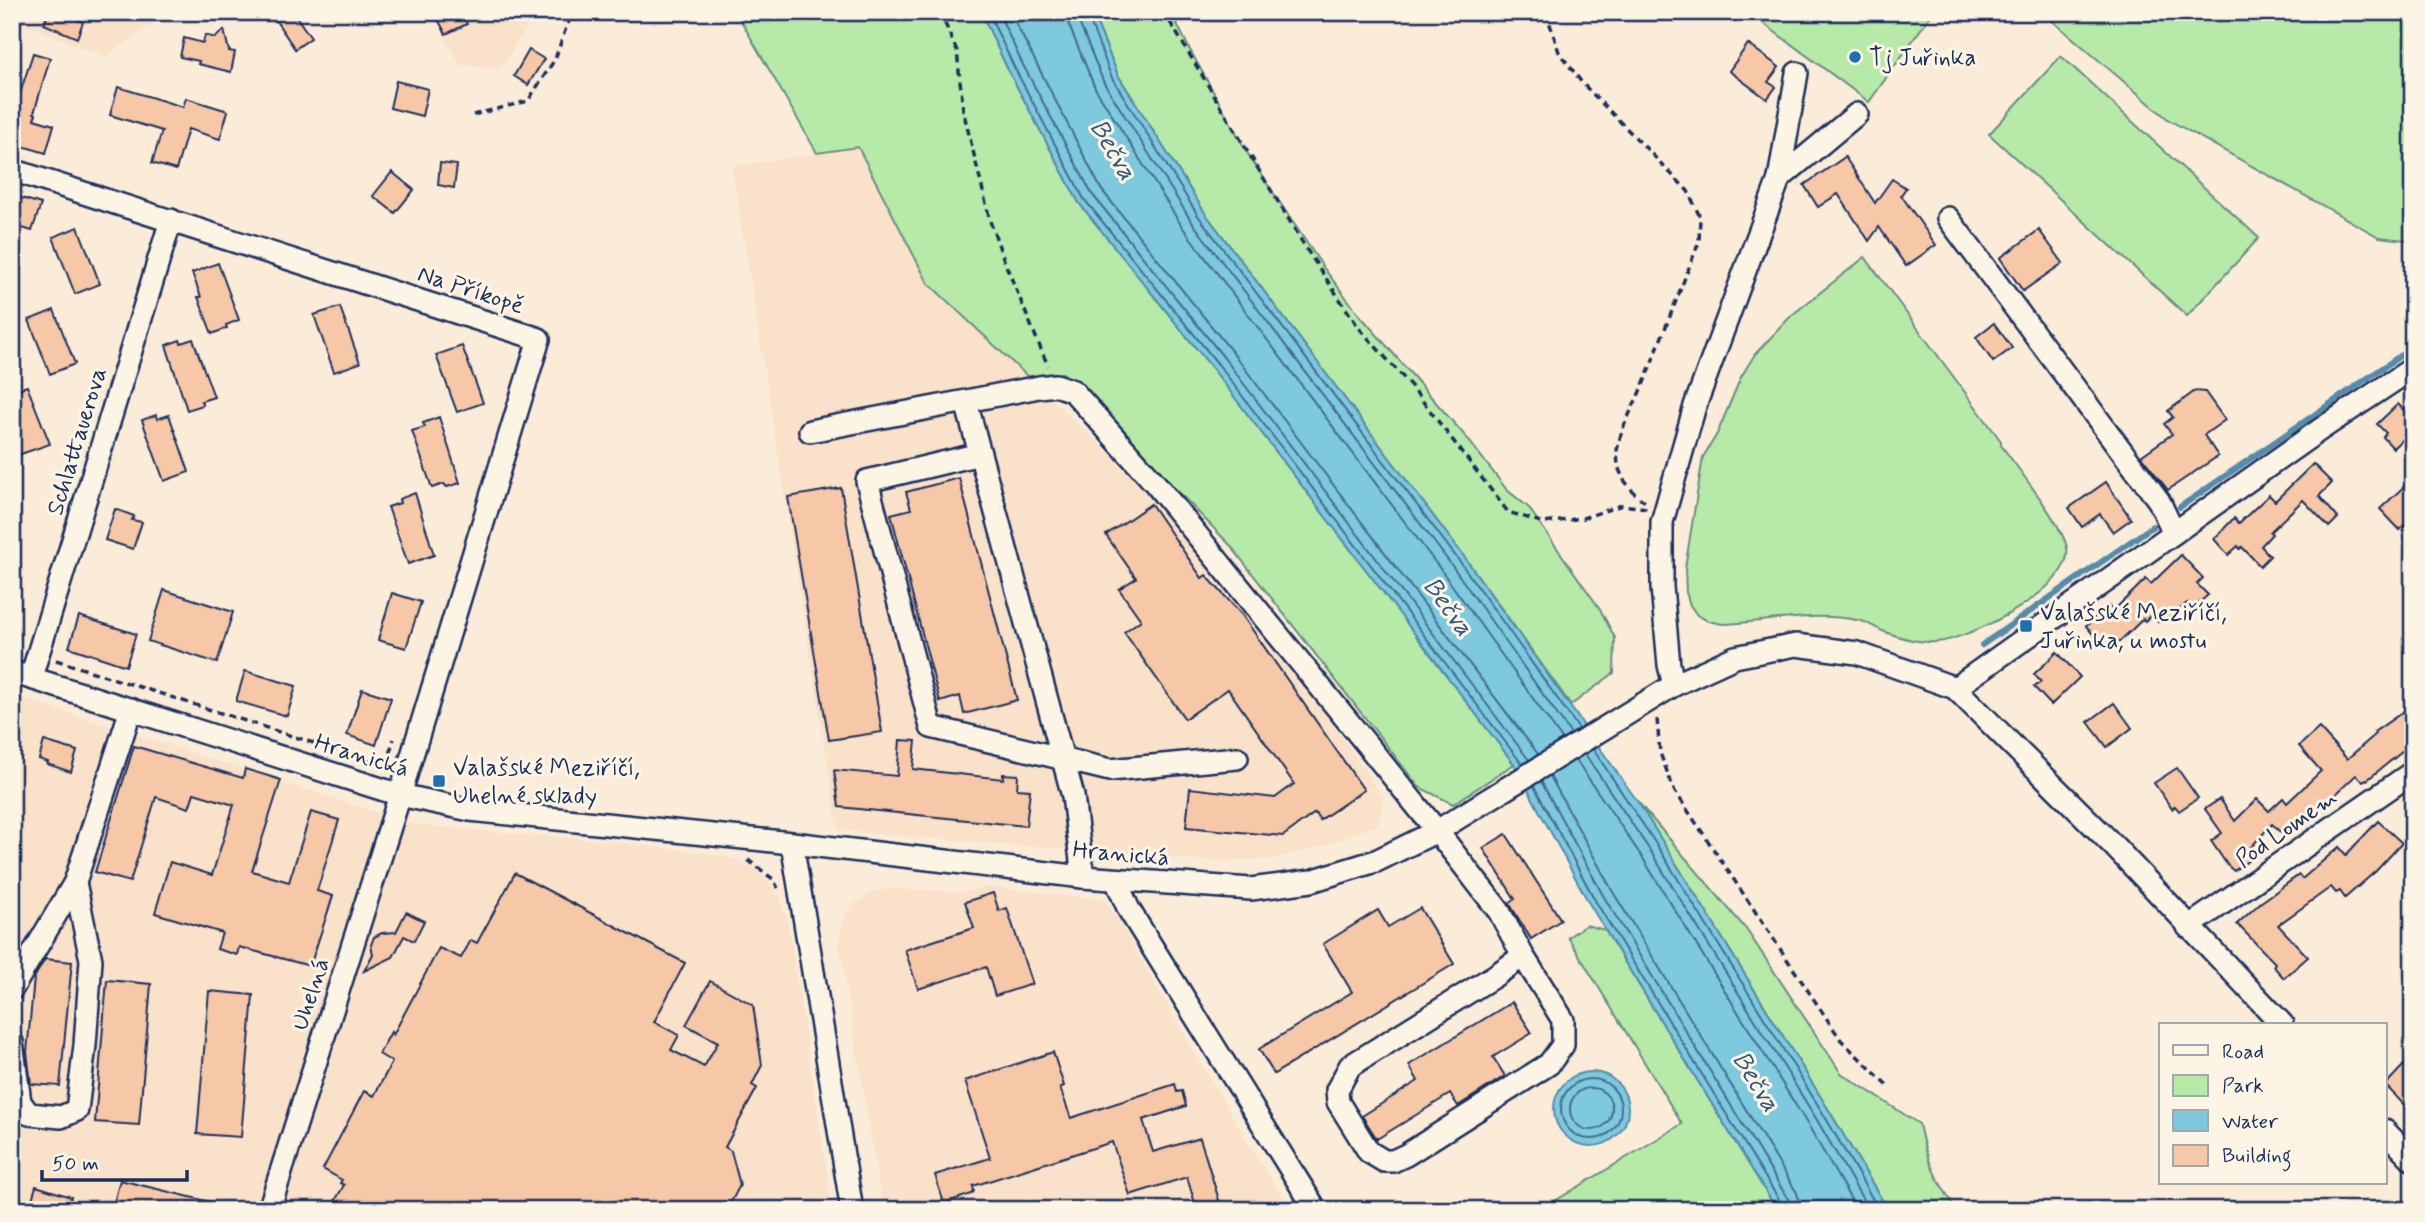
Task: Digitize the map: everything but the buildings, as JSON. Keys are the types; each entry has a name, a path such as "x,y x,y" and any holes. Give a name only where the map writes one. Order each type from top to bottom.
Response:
{"street":[{"path":"1656,696 1670,665 1662,587 1662,522 1695,407 1779,179 1797,73"},
{"path":"1779,179 1857,114"},
{"name":"Na Příkopě","path":"12,170 539,339 400,795"},
{"path":"1948,218 2159,501 2174,533"},
{"name":"Schlattauerova","path":"22,675 171,220"},
{"path":"2281,1023 2114,846 1955,688 2320,429 2413,368"},
{"path":"810,431 1056,385 1073,391 1154,482 1437,831 1499,911 1563,1020 1563,1045 1549,1064 1393,1161 1384,1161 1369,1152 1338,1102 1337,1090 1350,1066 1523,956"},
{"path":"966,402 1073,796 1083,877"},
{"path":"980,454 867,481 931,727 1110,770 1237,758"},
{"name":"Hranická","path":"22,675 400,795 470,810 792,843 1083,877 1234,889 1283,886 1356,869 1376,861 1437,831 1656,696 1735,657 1796,646 1857,653 1955,688"},
{"path":"12,989 75,881 131,709"},
{"name":"Pod Lomem","path":"2188,927 2413,772"},
{"name":"Uhelná","path":"269,1210 400,795"},
{"path":"792,843 852,1210"},
{"path":"1120,880 1122,897 1129,911 1315,1210"},
{"path":"12,1042 20,1101 29,1114 61,1117 77,1110 91,960 75,881"},
{"path":"2386,1132 2413,1160"}],"path":[{"path":"472,116 528,101 555,59 574,12"},
{"path":"940,12 957,51 963,110 991,224 1056,385"},
{"path":"1164,12 1307,250 1359,328 1410,386 1508,512 1544,523 1583,518 1622,505 1653,508 1635,494 1624,480 1618,467 1617,450 1622,429 1643,385 1699,242 1700,217 1688,191 1582,83 1559,52 1546,12"},
{"path":"48,655 385,766 398,727"},
{"path":"1656,696 1660,753 1674,790 1841,1040 1890,1088"},
{"path":"744,858 773,879 780,890"}],"shaded area":[{"path":"12,12 168,12 106,57 12,20"},
{"path":"431,12 538,12 499,69 460,65"},
{"path":"858,147 928,283 1108,452 1223,578 1292,663 1384,799 1378,825 1324,846 1274,859 1210,861 838,831 732,166"},
{"path":"12,695 416,825 597,840 707,853 728,857 750,866 766,877 780,899 788,922 833,1210 12,1210"},
{"path":"990,887 1106,900 1254,1153 1291,1210 883,1210 839,944 841,926 846,913 853,905 875,891 888,888 961,892"}],"green space":[{"path":"736,12 981,12 1008,70 1079,203 1213,369 1514,764 1453,804 1419,787 1230,545 1063,373 1028,377 928,283 858,147 817,153"},
{"path":"1092,12 1171,12 1252,161 1323,267 1358,313 1466,437 1507,490 1528,507 1600,609 1615,638 1614,673 1571,705 1465,558 1205,213 1118,75"},
{"name":"Tj Juřinka","path":"1748,12 1933,12 1869,102"},
{"path":"2042,12 2413,12 2413,241 2379,237 2169,120"},
{"path":"2061,56 2259,238 2187,316 1989,134"},
{"path":"1865,257 2001,441 2001,445 2048,511 2064,538 2067,548 2065,563 2038,595 2017,609 1972,632 1937,642 1904,638 1864,622 1844,618 1809,617 1722,624 1708,621 1697,615 1690,605 1686,592 1685,568 1703,457 1717,434 1741,377 1755,354 1792,315"},
{"path":"1638,802 1746,929 1841,1073 1919,1124 1933,1169 1957,1210 1888,1210"},
{"path":"1586,925 1605,930 1777,1210 1540,1210 1682,1124 1568,937"}],"water":[{"name":"Bečva","path":"981,12 1092,12 1118,75 1205,213 1465,558 1638,802 1888,1210 1777,1210 1590,905 1514,764 1213,369 1079,203 1008,70"},
{"path":"1591,1072 1605,1075 1617,1083 1625,1095 1628,1109 1625,1123 1617,1135 1605,1143 1591,1146 1577,1143 1565,1135 1557,1123 1554,1109 1557,1095 1565,1083 1577,1075"}],"waterway":[{"path":"2180,507 2413,347"},
{"path":"1982,645 2153,526"}],"place":[{"name":"Tj Juřinka","path":"1855,57"},
{"name":"Valašské Meziříčí, Juřinka, u mostu","path":"2026,626"},
{"name":"Valašské Meziříčí, Uhelné sklady","path":"439,781"}]}
